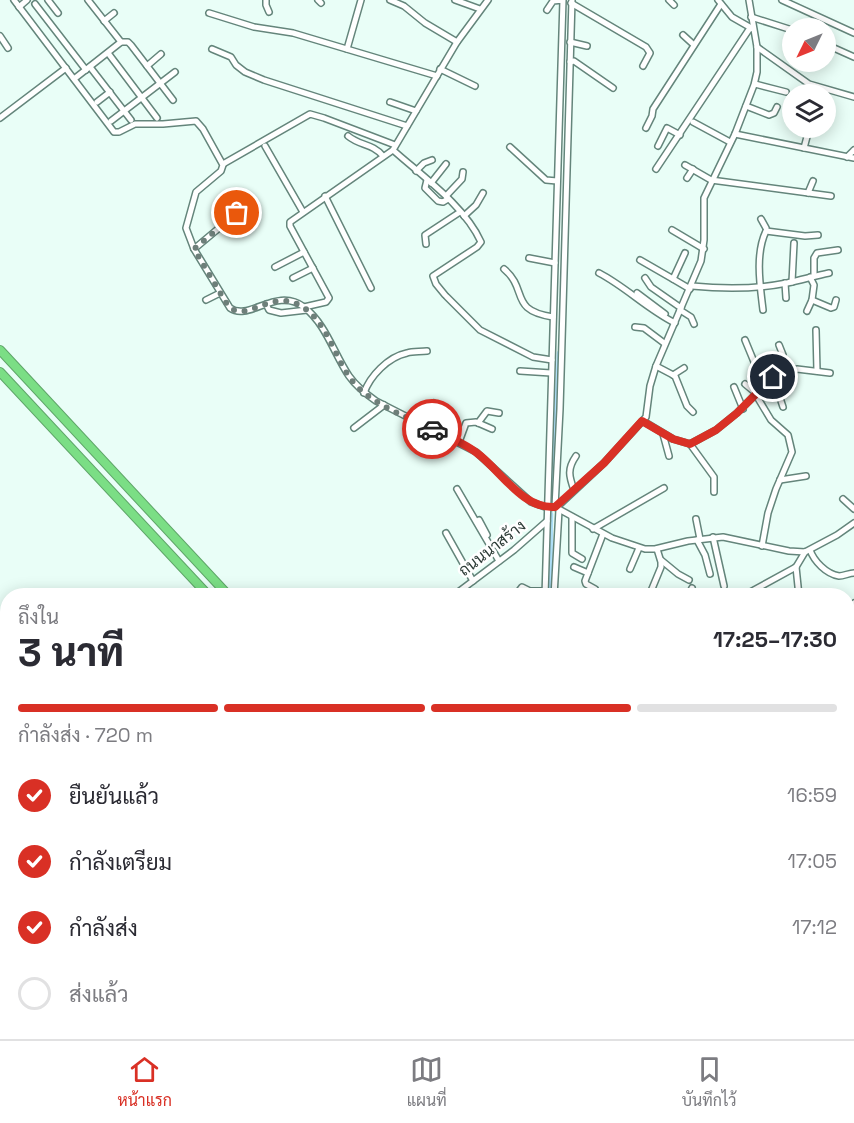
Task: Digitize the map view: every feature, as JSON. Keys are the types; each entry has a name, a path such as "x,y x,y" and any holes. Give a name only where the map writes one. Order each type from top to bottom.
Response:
{"highway":[{"path":"0,350 222,588"},
{"path":"0,372 202,588"}],"street":[{"path":"14,0 114,132 135,124 196,121 223,164"},
{"path":"19,7 27,0"},
{"path":"48,0 58,13"},
{"path":"266,0 269,12"},
{"path":"347,49 361,0"},
{"path":"390,0 404,6 425,23 457,42"},
{"path":"455,0 480,9"},
{"path":"266,304 269,310 281,313 305,309 326,302 329,298 290,226 290,222 394,148 457,42 488,0"},
{"path":"548,10 553,1 563,0 552,360 549,373 554,508 554,588"},
{"path":"669,0 674,5"},
{"path":"545,588 547,521 554,508 604,463 642,421 648,410 650,386 664,344 699,269 704,249 704,198 735,134 755,84 757,47 752,29 749,0"},
{"path":"782,0 854,33"},
{"path":"90,1 121,42"},
{"path":"554,508 560,409 572,1 646,47 650,53 643,66"},
{"path":"646,128 653,109 719,2 732,17 752,29"},
{"path":"35,4 131,120"},
{"path":"104,21 114,13"},
{"path":"209,13 254,27 293,33 437,76"},
{"path":"751,17 782,27"},
{"path":"656,169 752,29"},
{"path":"683,35 694,45"},
{"path":"0,36 8,48"},
{"path":"74,79 121,42 128,42 173,100"},
{"path":"570,42 587,46"},
{"path":"757,47 809,84 854,97"},
{"path":"212,49 231,57 241,69 264,80 407,126"},
{"path":"836,49 854,57"},
{"path":"108,53 157,118"},
{"path":"147,66 161,54"},
{"path":"570,62 574,61 613,88"},
{"path":"0,118 66,69"},
{"path":"440,69 475,86"},
{"path":"111,120 175,72"},
{"path":"755,84 782,91"},
{"path":"97,102 110,92"},
{"path":"390,102 416,111"},
{"path":"746,106 769,115 774,113 777,107"},
{"path":"429,181 394,148 310,114 223,164 221,171 196,192 186,228 194,249 228,306 235,311 242,311 284,299 305,309 322,328 350,378 364,393 476,452 531,502 554,508 603,534 639,548 657,549 713,537 730,538 789,551 807,551 816,561 833,573 843,576 854,573"},
{"path":"693,122 730,142"},
{"path":"658,146 668,128 680,135"},
{"path":"735,134 854,159"},
{"path":"348,136 353,140 369,144 383,156"},
{"path":"804,148 806,138"},
{"path":"265,146 303,212"},
{"path":"510,147 546,180 557,180"},
{"path":"847,157 854,150"},
{"path":"416,171 432,160"},
{"path":"446,164 425,188 438,201 443,202 462,179 463,172"},
{"path":"685,165 711,180 831,196"},
{"path":"687,178 693,169"},
{"path":"808,193 813,181"},
{"path":"426,244 425,235 476,205 483,193"},
{"path":"325,196 371,288"},
{"path":"447,197 481,242 434,276 436,284 480,330 533,357 552,360"},
{"path":"194,249 237,213"},
{"path":"763,310 760,255 766,229 764,220"},
{"path":"766,229 805,236 818,235"},
{"path":"672,230 704,249"},
{"path":"792,282 794,243"},
{"path":"807,311 812,300 814,285 812,277 814,258 817,253 838,250"},
{"path":"275,267 304,252"},
{"path":"673,279 685,253"},
{"path":"529,258 555,263"},
{"path":"640,260 691,287 760,286 792,282 829,273"},
{"path":"293,278 313,268"},
{"path":"504,269 510,274 520,299 527,309 540,315 553,317"},
{"path":"599,273 625,288 657,313 675,321"},
{"path":"645,278 651,287 693,318 694,324"},
{"path":"621,282 675,321"},
{"path":"785,283 786,298"},
{"path":"207,300 220,293"},
{"path":"812,300 831,308 834,307 836,300"},
{"path":"635,327 645,328 664,344"},
{"path":"816,330 817,371"},
{"path":"745,340 764,386"},
{"path":"779,345 783,354 784,373"},
{"path":"364,393 371,378 379,369 409,352 427,351"},
{"path":"656,366 674,375 687,406 693,412"},
{"path":"674,375 684,368"},
{"path":"690,444 716,430 742,409 773,377 797,369 830,373"},
{"path":"520,371 549,373"},
{"path":"773,377 783,407"},
{"path":"745,384 757,395 771,420 788,435 792,452 768,513 762,546"},
{"path":"734,387 742,409"},
{"path":"422,424 434,403"},
{"path":"354,428 384,405"},
{"path":"478,423 487,411 499,413"},
{"path":"642,421 663,434 690,444 714,477 714,492"},
{"path":"459,442 466,423 478,423 492,429"},
{"path":"663,434 669,456"},
{"path":"788,435 796,434"},
{"path":"574,490 569,474 576,456"},
{"path":"780,480 806,476"},
{"path":"457,489 499,561"},
{"path":"593,529 664,489"},
{"path":"843,499 854,509"},
{"path":"572,517 572,552 582,559"},
{"path":"696,519 698,540 710,574"},
{"path":"479,520 489,545"},
{"name":"ถนนนาสร้าง","path":"464,588 547,521"},
{"path":"758,588 796,567 807,551 854,523"},
{"path":"446,533 473,581"},
{"path":"593,588 585,583 603,534"},
{"path":"713,537 724,586"},
{"path":"630,569 639,548"},
{"path":"652,588 660,560 657,549"},
{"path":"660,560 678,574 689,579"},
{"path":"574,567 588,573"},
{"path":"796,567 798,588"}],"waterway":[{"path":"552,504 559,353"},
{"path":"550,588 551,514"}],"way so far":[{"path":"237,213 194,249 228,306 237,312 284,299 304,307 322,328 350,378 364,393 432,429"}],"route":[{"path":"432,429 476,452 531,502 548,508 555,507 604,463 642,421 673,439 690,444 716,430 750,402 773,377"}]}
